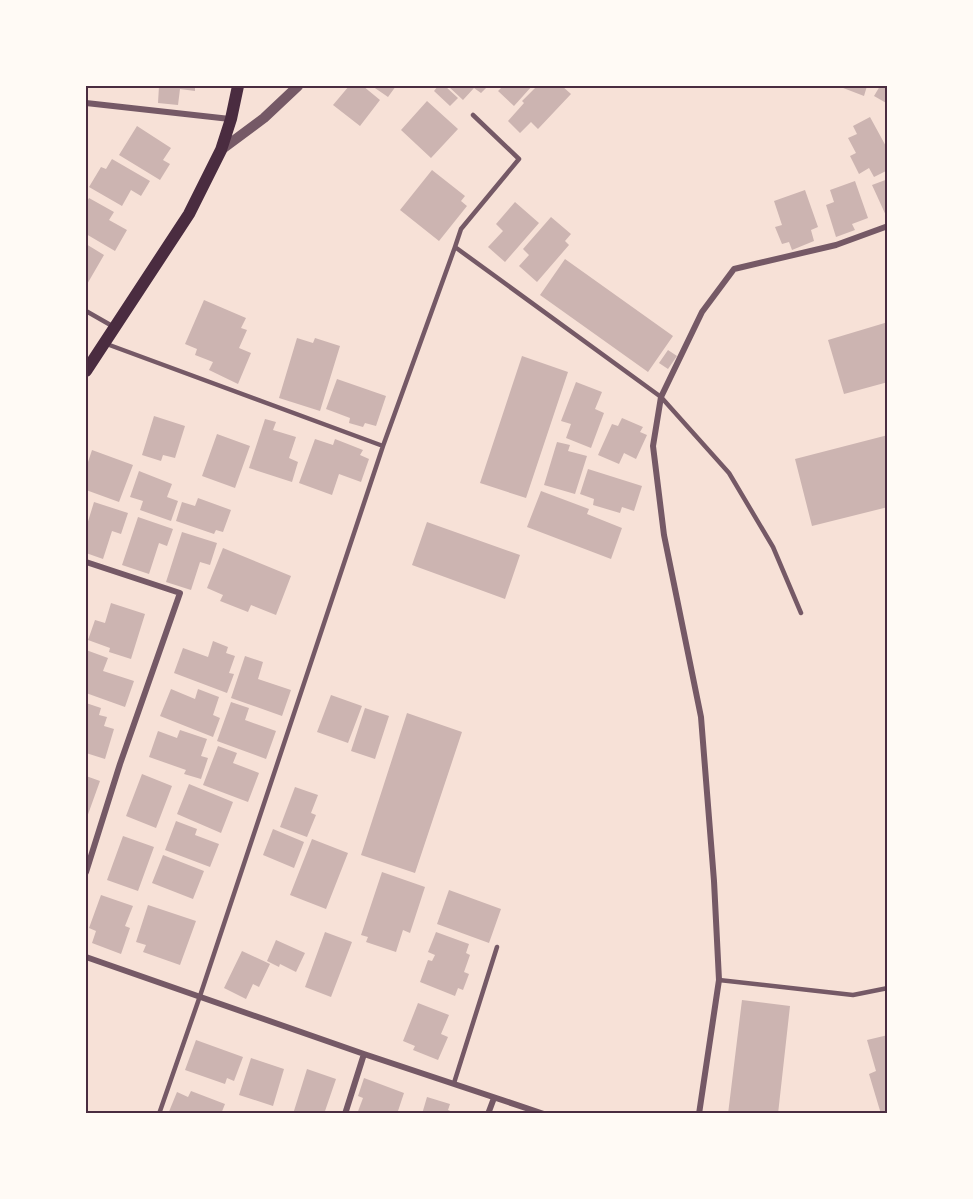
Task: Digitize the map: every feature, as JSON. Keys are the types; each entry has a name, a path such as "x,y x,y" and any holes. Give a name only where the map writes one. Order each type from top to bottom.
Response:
{"main road":[{"path":"86,371 189,214 221,150 238,86"}],"street":[{"path":"221,150 264,118 298,86"},
{"path":"86,103 231,119"},
{"path":"699,1113 720,980 701,717 664,535 653,446 661,397 702,312 734,269 836,246 888,226"},
{"path":"86,562 180,593 120,764 86,872"},
{"path":"86,957 364,1054 544,1113"},
{"path":"345,1113 364,1054"},
{"path":"488,1113 494,1098"}],"lane":[{"path":"159,1113 383,446 461,229 519,159 473,115"},
{"path":"455,247 661,397 729,473 773,547 801,613"},
{"path":"86,310 114,327"},
{"path":"104,343 383,446"},
{"path":"454,1083 497,947"},
{"path":"720,980 853,995 888,988"}],"building":[{"path":"159,86 195,86 195,91 180,89 178,105 158,103"},
{"path":"349,86 363,86 380,100 360,126 333,105"},
{"path":"372,86 396,86 388,97"},
{"path":"438,86 445,86 458,98 450,106 434,91"},
{"path":"448,86 488,86 481,93 474,88 463,100"},
{"path":"503,86 532,86 514,106 498,91"},
{"path":"537,86 562,86 571,94 538,129 531,122 520,133 508,121 524,103 522,101"},
{"path":"838,86 867,86 864,96"},
{"path":"880,86 888,86 888,104 874,96"},
{"path":"427,101 458,129 431,158 401,130"},
{"path":"870,117 888,150 888,170 874,177 869,168 859,174 850,156 856,153 848,138 857,134 853,126"},
{"path":"137,126 171,148 163,160 170,164 160,180 119,155"},
{"path":"112,159 150,181 141,196 131,190 122,206 89,187 101,167 106,169"},
{"path":"432,170 465,196 461,201 467,206 439,241 400,210"},
{"path":"888,179 888,220 872,185"},
{"path":"855,181 868,218 852,224 855,230 836,237 826,205 834,202 830,190"},
{"path":"805,190 818,227 811,230 814,241 792,250 789,242 782,244 775,227 782,225 774,201"},
{"path":"89,198 114,212 109,220 127,230 115,251 86,234 86,203"},
{"path":"515,202 539,223 505,262 488,247 503,231 496,224"},
{"path":"551,217 571,234 565,241 569,245 537,282 519,266 529,255 523,249"},
{"path":"86,244 104,255 86,286"},
{"path":"565,259 673,336 648,372 540,295"},
{"path":"204,300 246,318 241,328 247,330 239,348 251,353 238,384 209,370 213,362 195,355 197,349 185,344"},
{"path":"888,322 888,382 844,394 828,340"},
{"path":"297,338 313,343 315,338 340,346 320,411 279,398"},
{"path":"668,350 677,356 668,369 659,363"},
{"path":"522,356 568,372 526,498 480,483"},
{"path":"337,379 386,396 376,426 365,423 363,427 349,423 350,418 326,409"},
{"path":"576,382 602,392 595,409 604,413 591,448 566,438 571,424 561,421"},
{"path":"154,416 185,426 175,458 163,455 161,461 142,455"},
{"path":"622,418 643,427 640,432 647,435 636,459 624,453 619,464 598,455 612,424 618,426"},
{"path":"265,419 276,422 273,430 296,437 289,458 298,462 292,482 249,468"},
{"path":"217,434 250,446 235,488 202,476"},
{"path":"888,435 888,507 812,526 795,459"},
{"path":"315,439 333,445 335,439 363,450 360,455 369,459 361,482 339,474 332,495 299,483"},
{"path":"557,442 570,445 568,451 587,456 575,494 544,485"},
{"path":"92,450 133,465 119,502 86,490 86,468"},
{"path":"588,469 642,486 634,511 622,507 620,513 593,505 594,499 580,494"},
{"path":"139,471 172,484 167,497 178,501 171,521 140,510 143,501 130,497"},
{"path":"541,491 589,509 587,514 622,528 611,559 527,527"},
{"path":"198,498 231,510 223,532 216,530 214,534 176,521 182,502 195,506"},
{"path":"94,502 128,513 121,534 112,531 103,559 86,553 86,528"},
{"path":"138,517 173,529 167,546 159,543 149,574 122,565"},
{"path":"427,522 520,555 505,599 412,565"},
{"path":"182,532 217,543 210,565 200,562 191,590 166,582"},
{"path":"223,548 291,576 276,615 251,605 248,612 220,601 223,595 207,588"},
{"path":"111,603 145,614 131,659 109,652 110,648 88,640 95,620 105,623"},
{"path":"213,641 228,647 226,653 235,656 229,673 234,674 227,693 174,673 183,648 208,657"},
{"path":"86,650 108,658 103,671 134,681 125,707 86,693"},
{"path":"245,656 263,662 258,679 291,690 282,716 231,698"},
{"path":"171,689 195,699 198,689 219,697 213,715 220,718 213,737 160,716"},
{"path":"331,695 362,706 348,743 317,732"},
{"path":"231,702 249,708 245,720 276,731 266,759 217,741"},
{"path":"86,703 101,708 99,715 107,717 104,726 114,729 105,759 86,753"},
{"path":"365,708 389,716 375,759 351,751"},
{"path":"407,713 462,732 415,873 361,855"},
{"path":"180,730 207,739 201,756 208,758 201,779 184,774 186,770 149,757 158,731 177,738"},
{"path":"218,746 237,753 233,763 259,773 248,802 203,785"},
{"path":"142,774 172,786 156,828 126,816"},
{"path":"86,776 100,781 86,820"},
{"path":"189,784 233,802 221,833 177,814"},
{"path":"295,787 318,795 311,813 316,815 307,837 280,827"},
{"path":"176,821 197,829 195,835 219,844 210,867 165,850"},
{"path":"273,829 304,842 294,868 263,855"},
{"path":"123,836 154,847 138,891 107,880"},
{"path":"312,839 348,853 326,909 290,895"},
{"path":"163,855 204,871 193,899 152,883"},
{"path":"382,872 425,887 410,933 403,930 396,952 366,942 368,937 361,935"},
{"path":"449,890 501,909 489,943 437,924"},
{"path":"101,895 133,906 125,926 130,928 121,954 92,943 96,931 89,928"},
{"path":"148,905 196,921 180,965 143,952 146,945 136,942"},
{"path":"325,932 352,942 331,997 305,987"},
{"path":"436,932 469,944 466,953 470,955 464,972 469,974 463,990 458,988 455,996 420,982 428,960 432,961 435,955 428,952"},
{"path":"276,940 305,953 296,972 280,964 279,967 267,961"},
{"path":"242,951 270,964 259,987 253,984 246,999 224,988"},
{"path":"742,1000 790,1006 778,1114 728,1114"},
{"path":"418,1003 449,1015 441,1034 448,1037 438,1060 413,1050 415,1046 403,1041"},
{"path":"888,1035 888,1114 881,1114 869,1074 876,1071 867,1040"},
{"path":"196,1040 243,1057 234,1081 227,1078 225,1084 185,1070"},
{"path":"251,1058 284,1069 273,1106 239,1095"},
{"path":"307,1069 336,1079 324,1114 293,1114"},
{"path":"364,1078 404,1093 397,1114 357,1114 363,1098 358,1096"},
{"path":"191,1091 225,1104 221,1114 168,1114 177,1092 188,1097"},
{"path":"427,1097 450,1104 448,1110 457,1114 422,1114"}]}
